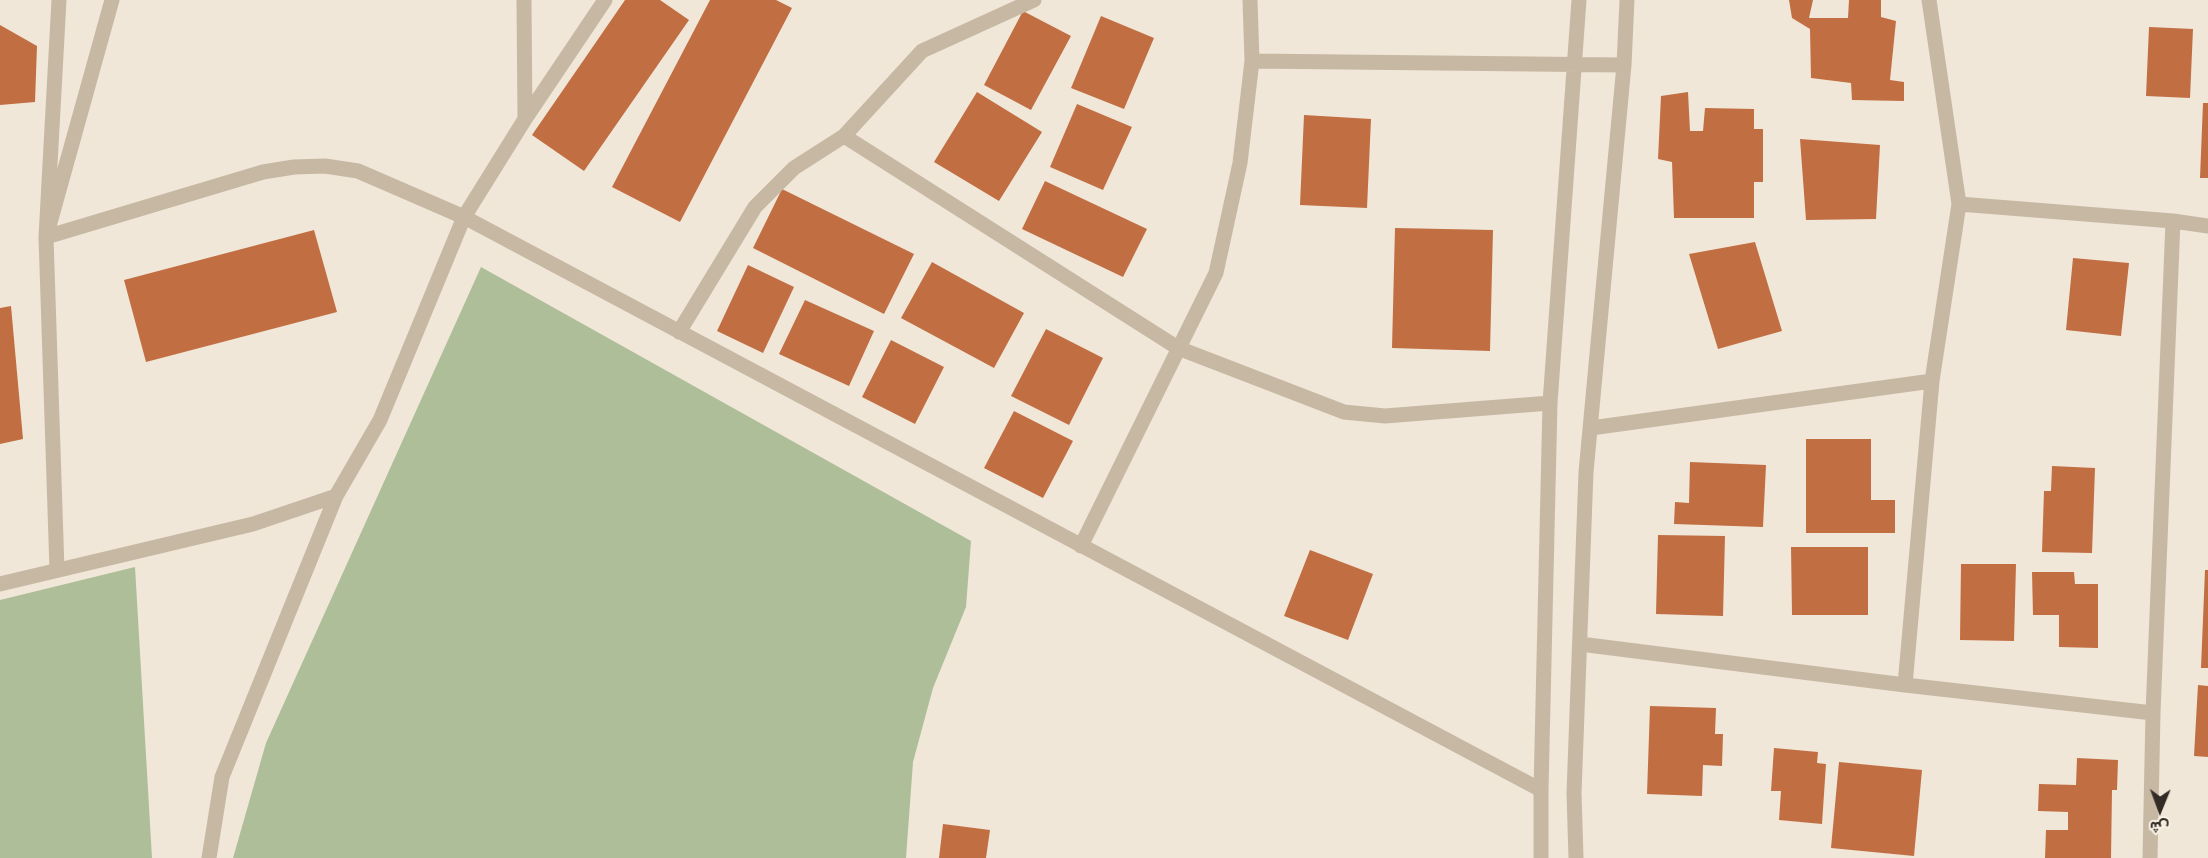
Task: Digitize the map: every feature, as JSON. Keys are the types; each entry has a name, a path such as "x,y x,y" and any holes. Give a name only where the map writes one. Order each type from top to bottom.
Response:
{"street":[{"path":"57,570 46,237 59,0"},
{"path":"46,237 112,0"},
{"path":"524,0 525,119"},
{"path":"209,858 222,777 336,496 380,420 464,218 525,119 605,0"},
{"path":"679,332 755,207 794,168 844,136 922,51 1034,0"},
{"path":"1081,546 1216,273 1240,163 1252,61 1250,0"},
{"path":"1541,858 1550,403 1579,0"},
{"path":"1576,858 1574,793 1586,472 1624,65 1627,0"},
{"path":"1905,685 1932,381 1959,204 1929,0"},
{"path":"1252,61 1624,65"},
{"path":"844,136 1178,348 1344,412 1385,416 1550,403"},
{"path":"46,237 263,172 294,167 325,166 358,171 464,218 1541,790"},
{"path":"1959,204 2173,221 2208,226"},
{"path":"2150,858 2173,221"},
{"path":"1591,428 1932,381"},
{"path":"0,584 253,524 336,496"},
{"path":"1580,644 1905,685 2154,713"}],"green space":[{"path":"481,267 971,541 966,607 933,688 913,762 906,858 233,858 266,743"},
{"path":"135,567 152,858 0,858 0,600"}],"building":[{"path":"625,0 660,0 689,20 584,171 532,135"},
{"path":"710,0 776,0 792,8 680,222 612,187"},
{"path":"1789,0 1813,0 1809,18 1848,18 1849,0 1881,0 1881,17 1896,21 1890,80 1904,82 1904,101 1852,100 1851,83 1811,78 1810,29 1792,18"},
{"path":"1023,11 1071,36 1031,110 984,85"},
{"path":"1101,16 1154,38 1124,109 1071,88"},
{"path":"0,25 37,46 35,102 0,105"},
{"path":"2149,27 2193,29 2190,98 2146,96"},
{"path":"977,92 1042,132 999,201 934,162"},
{"path":"1688,92 1690,131 1703,131 1705,108 1754,109 1754,129 1763,129 1763,182 1754,182 1754,218 1674,218 1672,162 1658,159 1661,96"},
{"path":"2203,103 2208,103 2208,178 2200,178"},
{"path":"1077,104 1132,127 1103,190 1050,167"},
{"path":"1304,115 1371,119 1367,208 1300,205"},
{"path":"1800,139 1880,145 1876,219 1806,220"},
{"path":"1045,181 1147,229 1123,277 1022,229"},
{"path":"782,189 914,254 884,314 753,248"},
{"path":"1395,228 1493,230 1490,351 1392,348"},
{"path":"314,230 337,312 146,362 124,280"},
{"path":"1755,242 1782,331 1718,349 1689,254"},
{"path":"2073,258 2129,263 2121,336 2066,330"},
{"path":"932,262 1024,313 994,368 901,318"},
{"path":"748,265 794,287 763,353 717,331"},
{"path":"805,300 874,331 849,386 779,354"},
{"path":"11,306 23,439 0,444 0,308"},
{"path":"1046,329 1103,358 1069,425 1011,396"},
{"path":"891,340 944,367 915,424 862,397"},
{"path":"1014,411 1073,441 1043,498 984,468"},
{"path":"1806,439 1871,439 1871,500 1895,500 1895,533 1806,533"},
{"path":"1690,462 1766,465 1763,527 1674,524 1675,502 1689,503"},
{"path":"2052,466 2095,468 2092,553 2042,552 2044,491 2051,491"},
{"path":"1658,535 1725,536 1723,616 1656,614"},
{"path":"1791,547 1868,547 1868,615 1792,615"},
{"path":"1310,550 1373,574 1348,640 1284,616"},
{"path":"1961,564 2016,564 2014,641 1960,640"},
{"path":"2205,570 2208,570 2208,668 2201,668"},
{"path":"2032,572 2074,572 2075,584 2098,584 2098,648 2059,647 2059,615 2033,615"},
{"path":"2198,685 2208,686 2208,757 2194,756"},
{"path":"1650,706 1716,708 1715,734 1723,734 1722,766 1703,765 1702,796 1647,794"},
{"path":"1774,748 1818,752 1817,763 1826,764 1822,824 1779,820 1781,791 1771,791"},
{"path":"2077,758 2118,760 2117,790 2112,790 2111,858 2045,858 2046,830 2068,830 2068,812 2038,811 2039,784 2076,785"},
{"path":"1839,762 1922,770 1914,856 1831,848"},
{"path":"943,824 990,830 986,858 939,858"}]}
